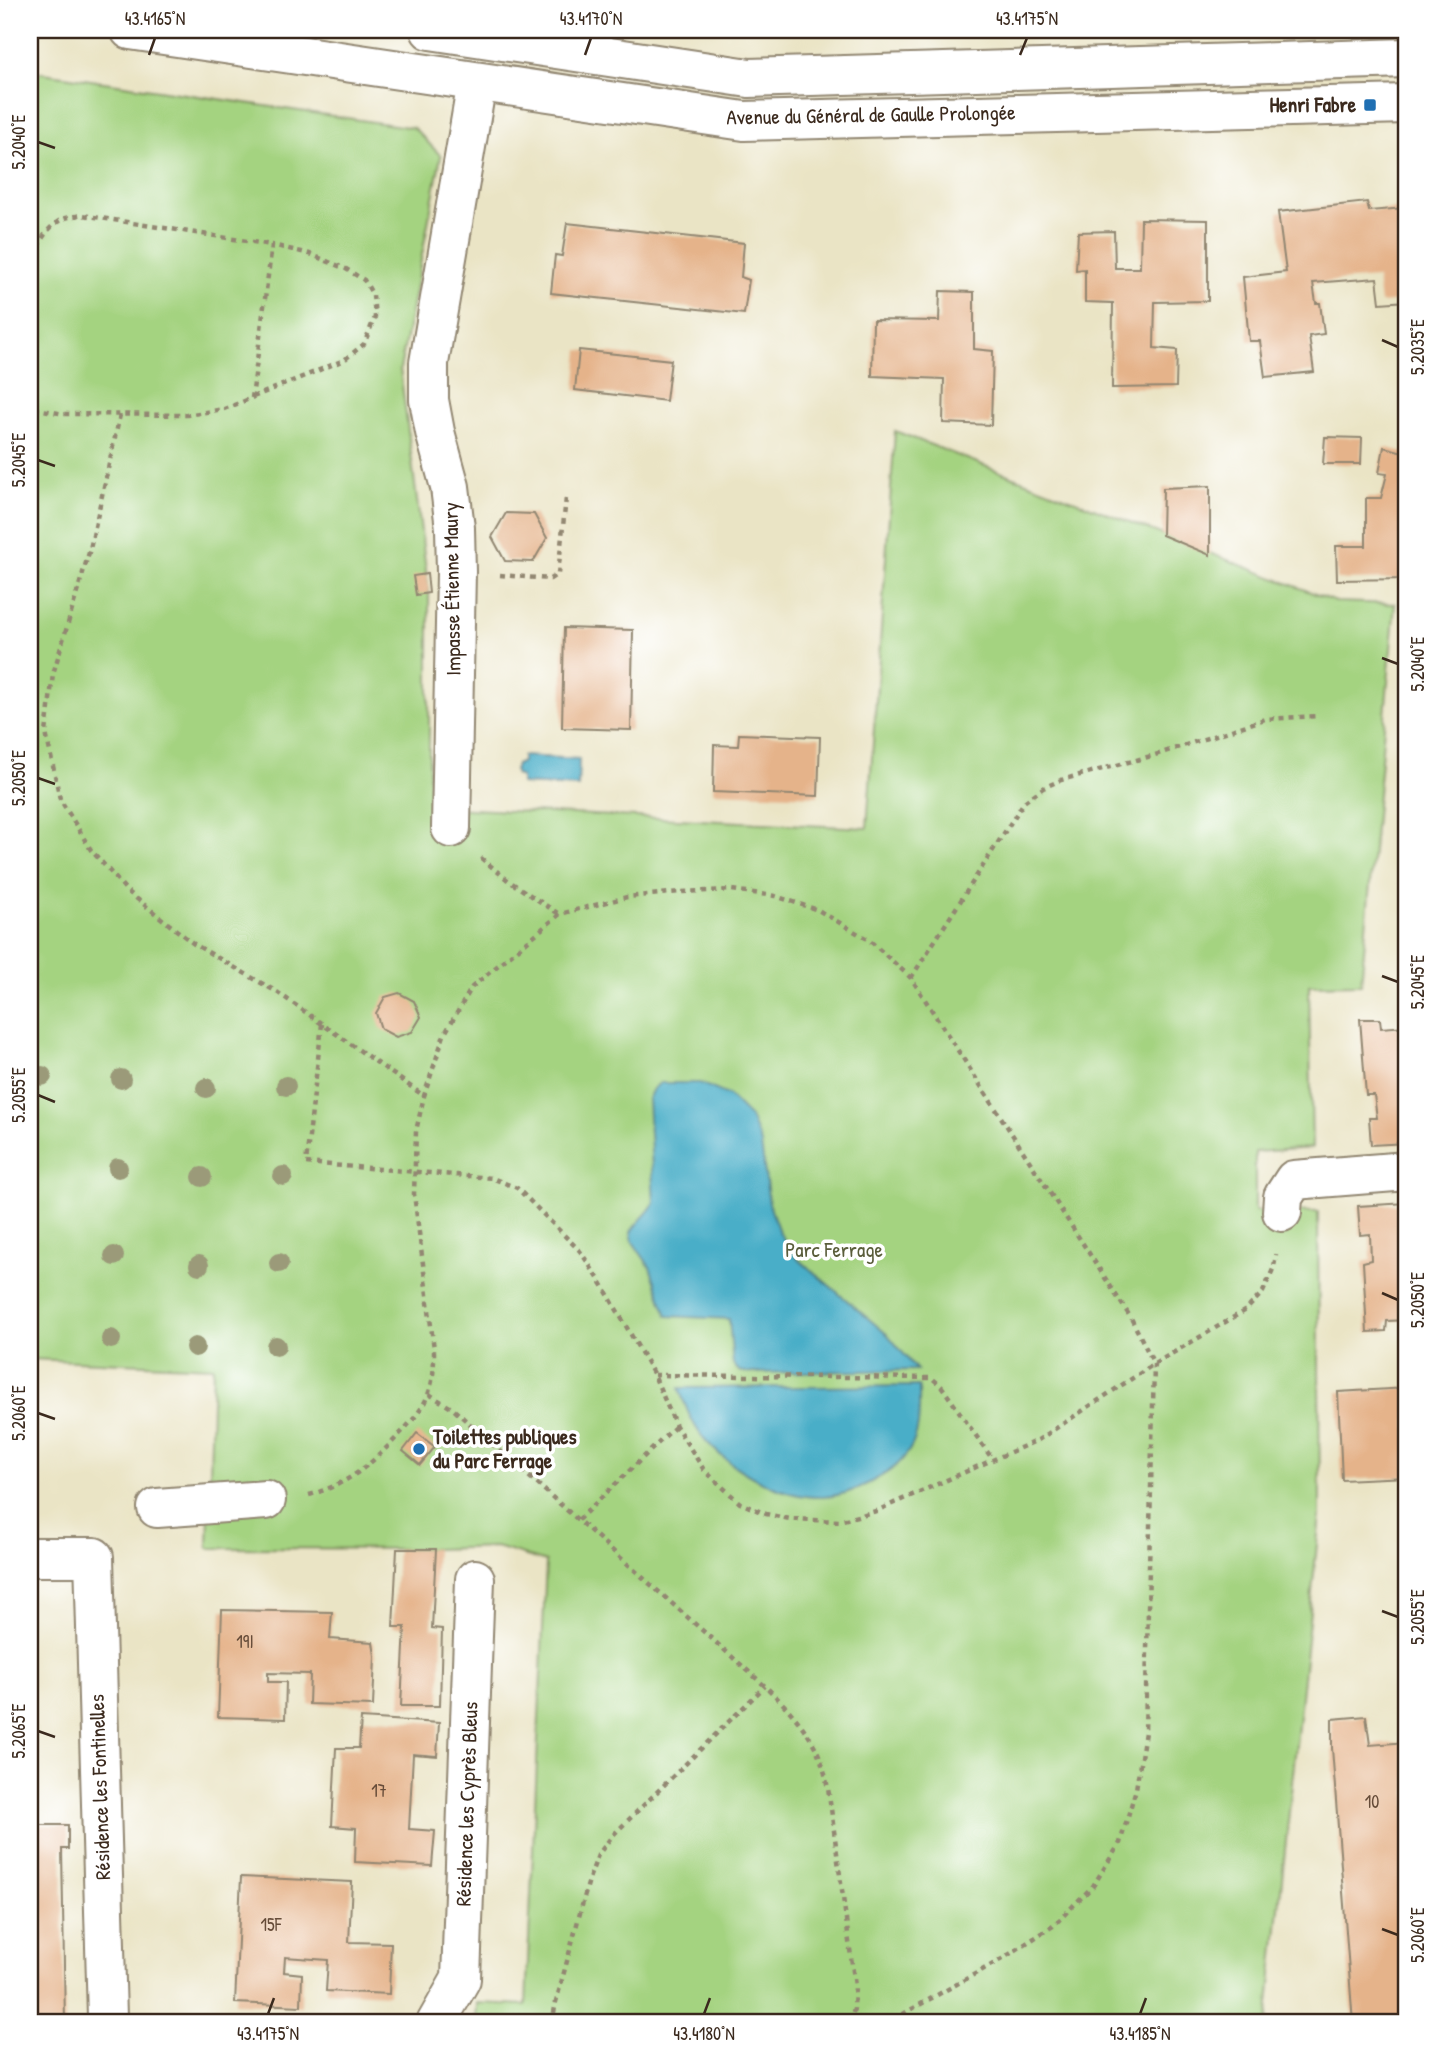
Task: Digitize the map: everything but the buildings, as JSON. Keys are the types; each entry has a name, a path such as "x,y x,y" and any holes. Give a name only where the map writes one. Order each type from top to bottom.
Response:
{"street":[{"name":"Avenue du Général de Gaulle Prolongée","path":"130,30 744,121 1407,104"},
{"name":"Avenue du Général de Gaulle Prolongée","path":"430,30 749,78 1407,58"},
{"name":"Impasse Étienne Maury","path":"451,818 455,527 450,487 429,400 429,363 477,82"},
{"path":"1282,1212 1283,1197 1294,1180 1407,1171"},
{"path":"158,1508 266,1500"},
{"name":"Résidence les Fontinelles","path":"30,1557 94,1557 107,2017"},
{"name":"Résidence les Cyprès Bleus","path":"436,2023 461,1979 475,1578"}],"path":[{"path":"30,276 33,256 43,236 60,220 82,215 272,245 310,254 346,269 364,280 373,295 375,317 364,344 344,360 224,409 187,415 64,414 37,409 30,402"},
{"path":"253,398 272,245"},
{"path":"120,415 90,549 53,674 46,733 60,799 91,850 127,891 194,944 277,992 424,1096"},
{"path":"456,572 550,579 558,574 566,498"},
{"path":"911,978 1024,802 1042,788 1265,719 1318,716"},
{"path":"451,818 479,856 509,881 560,914"},
{"path":"266,1500 311,1495 341,1483 369,1466 415,1418 429,1394 434,1371 434,1349 414,1194 416,1131 424,1096 444,1035 472,986 560,914 627,897 732,890 775,896 818,910 869,940 911,978 1131,1318 1154,1364 1144,1732 1136,1788 1119,1843 1093,1886 1053,1926 1002,1959 894,2019 876,2023"},
{"path":"322,1024 306,1163 492,1178 517,1188 580,1251 603,1284 654,1375 676,1426 704,1470 740,1503 766,1514 790,1519 839,1521 876,1511 1038,1440 1154,1364 1246,1310 1263,1292 1274,1267 1282,1212"},
{"path":"654,1375 932,1378 942,1387 993,1461"},
{"path":"429,1394 453,1409 765,1686 787,1707 808,1736 823,1764 829,1794 855,1986 854,2010 850,2023"},
{"path":"578,1520 676,1426"},
{"path":"552,2023 590,1876 598,1855 612,1836 765,1686"}],"green space":[{"name":"Parc Ferrage","path":"30,71 414,128 441,156 400,369 429,593 429,807 867,828 895,431 1336,602 1395,604 1361,984 1309,985 1312,1148 1255,1152 1255,1211 1318,1212 1320,1515 1267,2023 476,2023 477,2003 526,2005 546,1562 496,1547 208,1548 213,1367 30,1359"}],"water":[{"path":"522,756 579,759 578,787 521,784 521,777 516,775 514,770 516,765 522,762"},
{"path":"660,1083 700,1083 728,1095 750,1117 761,1144 769,1204 779,1232 797,1258 889,1336 917,1370 739,1371 733,1364 729,1319 667,1316 650,1267 633,1242 631,1232 654,1203 648,1099"},
{"path":"919,1386 916,1435 902,1460 887,1473 864,1486 824,1497 790,1493 773,1487 726,1459 698,1431 679,1388"}],"place":[{"name":"Henri Fabre","path":"1370,105"},
{"name":"Toilettes publiques du Parc Ferrage","path":"419,1449"}]}
